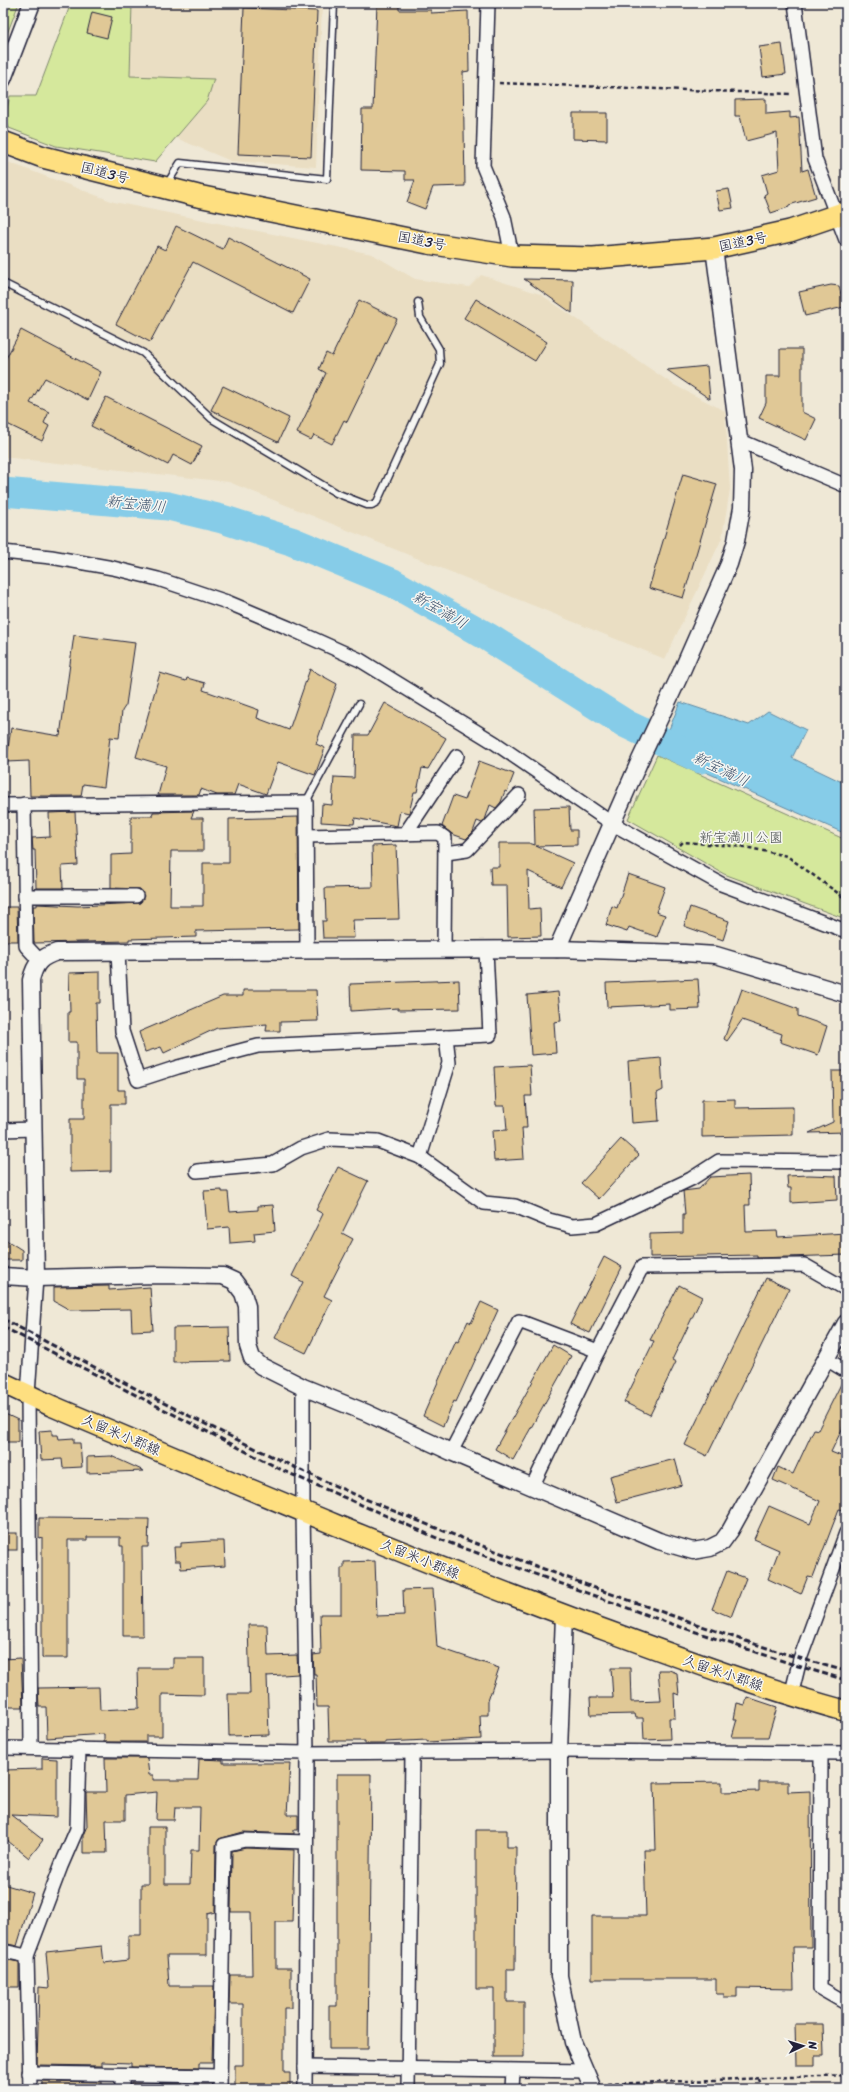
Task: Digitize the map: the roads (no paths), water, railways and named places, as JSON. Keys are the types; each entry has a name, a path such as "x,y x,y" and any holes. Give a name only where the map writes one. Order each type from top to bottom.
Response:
{"highway":[{"name":"国道3号","path":"3,142 43,157 165,188 428,243 512,256 593,258 714,248 790,231 841,213"}],"main road":[{"name":"久留米小郡線","path":"3,1383 303,1512 439,1568 709,1669 791,1696 846,1711"}],"street":[{"path":"3,79 32,3"},
{"path":"488,3 487,83 483,166 504,217 512,256"},
{"path":"795,3 815,159 841,213 846,240"},
{"path":"557,949 640,760 729,564 736,541 742,500 743,470 741,441 714,248"},
{"path":"741,441 846,486"},
{"path":"3,552 58,558 113,568 158,579 227,602 289,628 360,660 495,743 613,824 721,884 846,931"},
{"path":"405,834 457,756"},
{"path":"446,853 467,850 519,795"},
{"path":"3,805 306,802 307,951"},
{"path":"24,804 26,946 39,960"},
{"path":"306,836 438,833 445,838 444,950"},
{"path":"25,896 136,896"},
{"path":"31,1748 28,1394 36,1278 31,980 34,969 39,960 57,952 557,949 684,953 716,955 846,994"},
{"path":"118,952 122,1031 138,1080 178,1067 258,1046 490,1035 486,950"},
{"path":"420,1157 449,1063 446,1037"},
{"path":"3,1130 33,1129"},
{"path":"197,1171 273,1164 301,1148 328,1139 378,1141 420,1157 484,1203 514,1206 549,1220 572,1226 596,1224 691,1178 719,1161 846,1162"},
{"path":"532,1487 598,1351 642,1267 804,1265 846,1289"},
{"path":"3,1276 36,1278 157,1275 223,1276 234,1281 243,1292 247,1306 248,1346 252,1358 261,1366 303,1387 367,1413 451,1452 532,1487 659,1540 693,1551 710,1548 722,1542 730,1531 846,1323"},
{"path":"451,1452 518,1320 598,1351"},
{"path":"826,1359 846,1371"},
{"path":"303,1387 303,1512 307,1753 305,2089"},
{"path":"791,1696 800,1659 846,1533"},
{"path":"564,1615 559,1751 558,1976 573,2042 586,2071 601,2087"},
{"path":"3,1748 79,1748 307,1753 559,1751 846,1753"},
{"path":"30,2089 27,1956 61,1866 77,1829 79,1748"},
{"path":"408,2089 412,1752"},
{"path":"821,1753 820,1988 846,2003"},
{"path":"29,2072 122,2075 220,2083 224,1845 246,1840 306,1842"},
{"path":"3,1952 27,1956"},
{"path":"305,2067 586,2071"},
{"path":"512,2089 513,2071"},
{"path":"122,2075 122,2089"}],"lane":[{"path":"165,188 180,163 327,179 334,3"},
{"path":"3,283 143,353 212,419 336,493 372,506 377,502 440,364 439,349 420,317 418,302"},
{"path":"306,802 359,704"}],"water":[{"path":"680,702 749,725 768,711 806,730 792,758 846,784 846,834 660,752"}],"waterway":[{"name":"新宝満川","path":"3,492 168,506 222,519 291,541 393,583 488,637 626,724 700,759"}],"railway":[{"path":"3,1319 250,1446 365,1499 525,1562 695,1624 785,1654 846,1671"},
{"path":"3,1327 284,1471 439,1539 666,1622 798,1666 846,1680"}],"park label":[{"name":"新宝満川公園","path":"741,837"}]}
